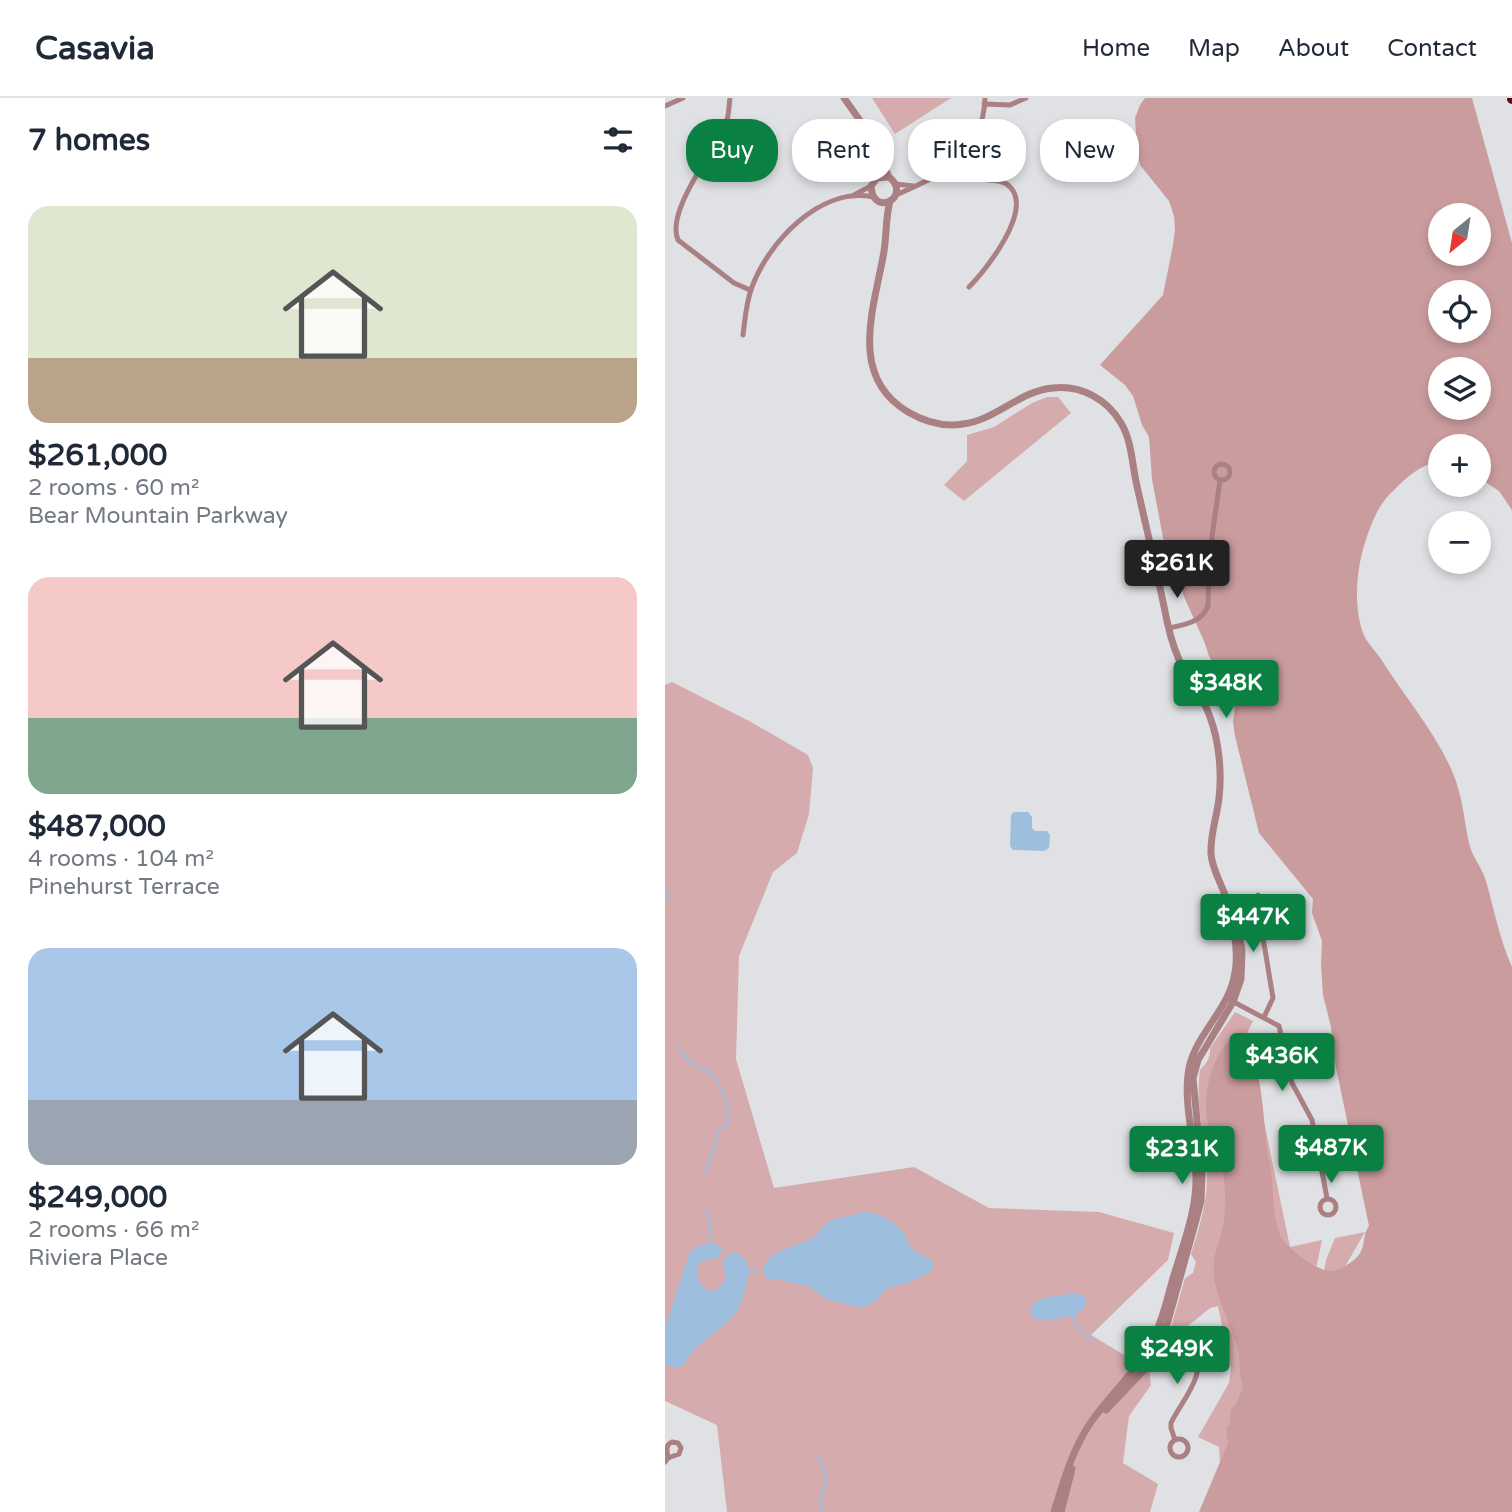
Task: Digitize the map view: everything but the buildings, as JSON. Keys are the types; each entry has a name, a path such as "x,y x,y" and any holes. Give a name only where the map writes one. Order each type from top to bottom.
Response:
{"street":[{"path":"665,106 683,98"},
{"path":"730,98 725,123 674,209 671,226 678,240 734,283 750,290"},
{"path":"843,98 858,119"},
{"path":"980,119 984,101 1010,105 1026,98"},
{"path":"743,335 750,290 768,254 804,217 822,206 854,195 874,182"},
{"path":"854,195 887,202 924,182"},
{"path":"969,286 982,273 1011,227 1016,214 1017,201 1011,187 1000,182"},
{"path":"914,186 895,184 897,190 885,220 885,244 869,339 871,363 880,385 902,409 922,419 945,425 966,424 984,419 1029,394 1051,388 1085,392 1100,399 1121,422 1128,439 1169,628 1180,662 1207,708 1214,731 1220,788 1212,846 1231,897 1240,939 1242,969 1239,986 1201,1053 1195,1069 1194,1089 1202,1174 1201,1200 1187,1253 1155,1352 1143,1371 1105,1412 1087,1437 1073,1465 1061,1512"},
{"path":"871,186 885,220"},
{"path":"1169,628 1187,624 1206,611 1209,600 1209,558 1220,480"},
{"path":"1258,895 1272,991 1271,1004 1264,1017"},
{"path":"1230,1000 1276,1024 1281,1030 1292,1083 1312,1120 1328,1198"},
{"path":"1159,1334 1190,1349 1199,1365 1196,1379 1171,1423 1175,1440"},
{"path":"1054,1512 1069,1463 1083,1435 1137,1367 1159,1334"}],"shaded area":[{"path":"872,98 951,98 918,119 908,119 908,126 895,134 894,119 885,119"},
{"path":"1145,98 1472,98 1512,243 1512,510 1499,491 1491,486 1491,434 1428,434 1428,465 1411,474 1379,508 1363,549 1357,591 1358,613 1364,636 1428,727 1452,771 1470,848 1484,876 1512,967 1512,1512 1199,1512 1228,1443 1226,1428 1230,1423 1231,1410 1243,1387 1236,1344 1219,1299 1214,1276 1215,1257 1224,1217 1225,1190 1222,1166 1206,1109 1210,1076 1219,1054 1231,1039 1246,1035 1255,1063 1261,1092 1276,1220 1283,1240 1310,1263 1334,1271 1359,1255 1369,1226 1323,995 1322,941 1312,913 1313,899 1259,833 1235,736 1234,691 1209,656 1163,538 1152,479 1149,437 1142,425 1133,396 1125,385 1100,365 1163,295 1173,245 1174,216 1169,201 1140,165 1139,119 1135,118"},
{"path":"1047,397 1058,397 1071,413 964,501 944,485 967,461 967,435 994,427 1032,403"},
{"path":"672,682 751,722 808,755 813,768 809,814 797,853 773,872 739,956 736,1059 774,1188 914,1167 989,1208 1099,1212 1174,1233 1168,1260 1091,1335 1149,1370 1151,1385 1129,1416 1123,1463 1158,1484 1150,1512 727,1512 717,1425 665,1401 665,685"},
{"path":"1235,1012 1253,1021 1246,1035 1290,1247 1322,1240 1315,1274 1221,1480 1219,1447 1198,1437 1229,1383 1231,1368 1218,1306 1210,1308 1178,1334 1170,1331 1185,1278 1193,1273 1196,1262 1191,1254 1206,1194 1207,1174 1199,1096 1200,1070 1208,1060 1210,1048"},
{"path":"1365,1232 1336,1282 1323,1276 1335,1238"}],"water":[{"path":"1014,812 1028,812 1035,831 1047,831 1050,835 1049,848 1044,851 1013,850 1010,846 1011,815"},
{"path":"862,1212 878,1215 898,1227 912,1248 933,1261 930,1272 910,1282 886,1289 876,1301 859,1307 828,1300 808,1286 770,1280 763,1274 764,1266 775,1254 814,1237 830,1221"},
{"path":"711,1243 724,1250 715,1260 699,1263 697,1269 700,1284 714,1291 718,1288 725,1278 722,1262 732,1252 738,1254 746,1260 749,1269 742,1301 734,1315 698,1346 682,1366 672,1367 665,1363 665,1328 689,1254 697,1246"},
{"path":"1078,1293 1085,1297 1084,1308 1072,1316 1038,1320 1030,1311 1034,1302 1047,1297"}],"waterway":[{"path":"665,887 669,900"},
{"path":"678,1048 694,1065 714,1077 727,1103 728,1124 716,1134 705,1175"},
{"path":"705,1210 711,1225 711,1243"},
{"path":"750,1271 757,1271"},
{"path":"1072,1316 1079,1330 1095,1340"},
{"path":"818,1454 826,1481 820,1497 822,1512"}]}
